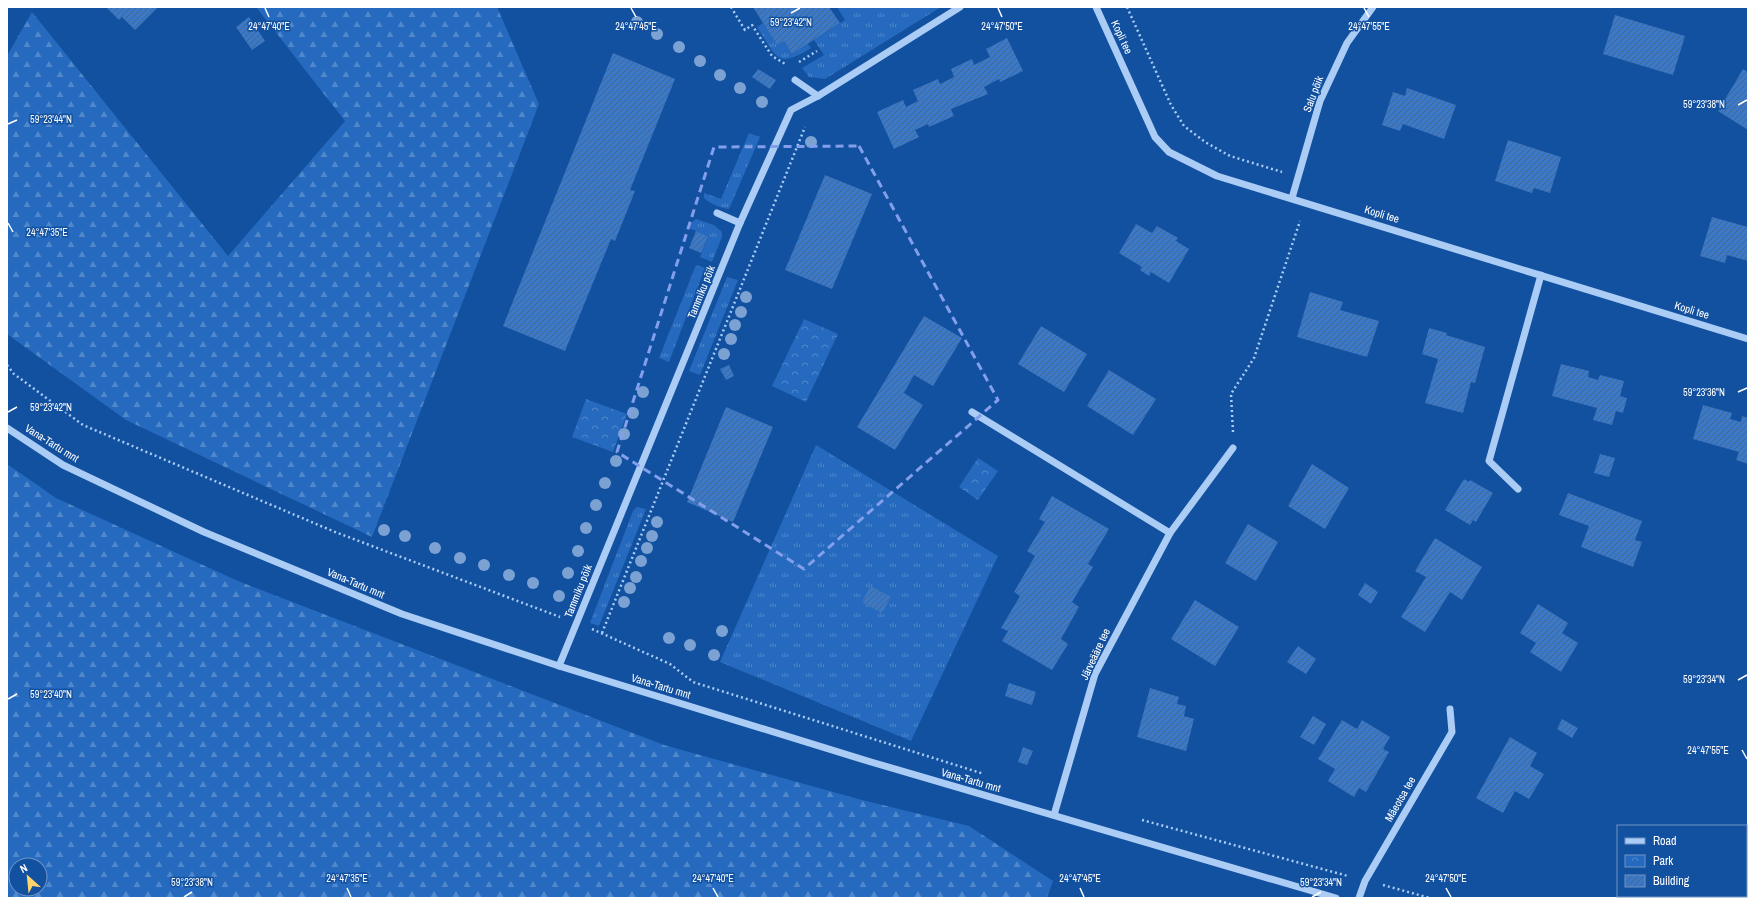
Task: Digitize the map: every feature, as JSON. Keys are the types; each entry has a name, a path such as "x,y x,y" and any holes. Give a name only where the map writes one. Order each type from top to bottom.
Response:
{"street":[{"name":"Tammiku põik","path":"559,666 740,223 791,110 818,96 960,7"},
{"name":"Kopli tee","path":"1096,7 1155,137 1169,152 1216,176 1292,198 1748,339"},
{"name":"Salu põik","path":"1292,198 1320,101 1347,42 1373,7"},
{"path":"795,80 818,96"},
{"path":"717,213 740,223"},
{"path":"1518,489 1489,461 1541,275"},
{"path":"972,412 1170,533"},
{"name":"Vana-Tartu mnt","path":"7,428 63,465 204,532 402,614 559,666 871,762 1336,898"},
{"name":"Järveääre tee","path":"1054,815 1095,674 1170,533 1233,448"},
{"name":"Mäeotsa tee","path":"1359,898 1365,881 1452,732 1450,709"}],"path":[{"path":"731,7 745,30 752,25 772,56 791,68"},
{"path":"1128,7 1171,105 1184,126 1205,142 1230,156 1298,177"},
{"path":"797,64 817,51"},
{"path":"602,633 807,123"},
{"path":"1233,448 1231,394 1254,358 1300,219 1292,198"},
{"path":"7,365 14,374 83,425 336,532 602,633 670,664 693,682 990,776"},
{"path":"1136,819 1430,898"}],"highlighted area":[{"path":"859,146 998,400 804,569 617,452 714,147"}],"green space":[{"path":"256,7 497,7 539,104 372,537 126,420 7,334 7,56 32,12 228,256 345,121"},
{"path":"837,7 941,7 825,79 809,77 802,68 824,55 814,40 845,20"},
{"path":"763,23 777,45 784,41 792,54 808,44 811,48 791,58 784,59 778,57 757,27"},
{"path":"749,133 760,137 729,209 712,204 704,198 704,193 721,199"},
{"path":"696,219 714,225 722,232 722,237 712,262 700,257 708,236 689,228 692,222"},
{"path":"696,265 705,268 669,362 659,358"},
{"path":"727,277 738,280 700,375 689,371"},
{"path":"804,319 838,334 806,402 772,386"},
{"path":"586,399 627,414 613,452 572,437"},
{"path":"816,445 998,556 911,741 720,662"},
{"path":"978,458 998,471 978,500 959,487"},
{"path":"7,464 56,498 238,581 664,745 862,800 969,826 1053,881 1047,898 7,898"},
{"path":"637,507 646,509 599,626 590,623 633,511"}],"building":[{"path":"106,7 158,7 135,30 122,17 119,20"},
{"path":"753,7 829,7 840,23 792,54 784,41 777,45"},
{"path":"1615,15 1685,36 1673,75 1603,54"},
{"path":"249,17 265,41 252,50 236,27"},
{"path":"1007,38 1023,71 1000,82 999,79 984,87 988,94 951,109 954,116 929,127 928,124 915,130 919,137 894,149 877,112 903,100 906,107 918,101 913,90 938,79 940,84 954,77 951,69 972,59 974,65 990,57 986,49"},
{"path":"613,53 675,79 630,190 635,191 615,241 611,239 565,351 503,326"},
{"path":"758,69 776,80 770,89 752,77"},
{"path":"1743,69 1748,72 1748,130 1718,111"},
{"path":"1407,88 1456,105 1444,139 1403,124 1400,131 1382,125 1393,92 1405,96"},
{"path":"1508,140 1561,157 1550,193 1534,188 1532,193 1495,181"},
{"path":"825,175 872,194 832,289 785,270"},
{"path":"1712,217 1748,227 1748,261 1727,255 1725,263 1700,256"},
{"path":"1136,224 1152,233 1157,226 1178,238 1176,241 1189,249 1169,283 1151,272 1149,276 1140,270 1142,267 1119,253"},
{"path":"696,231 708,236 701,253 689,248"},
{"path":"1310,292 1343,302 1340,310 1379,321 1367,357 1297,337"},
{"path":"924,316 962,338 933,386 914,375 904,393 923,405 895,450 857,427"},
{"path":"1041,326 1087,354 1064,392 1018,364"},
{"path":"1429,328 1485,347 1475,383 1471,382 1463,413 1425,403 1438,359 1422,354"},
{"path":"1561,364 1589,371 1588,377 1598,380 1600,375 1624,381 1620,396 1627,398 1623,413 1616,411 1612,425 1593,420 1597,408 1552,396"},
{"path":"729,365 734,376 726,380 720,369"},
{"path":"1109,370 1156,399 1133,435 1087,406"},
{"path":"1703,405 1732,413 1730,419 1741,422 1742,416 1748,418 1748,464 1736,460 1739,452 1693,439"},
{"path":"726,407 773,427 733,522 687,502"},
{"path":"1600,454 1615,458 1609,477 1594,473"},
{"path":"1312,464 1349,488 1325,529 1288,506"},
{"path":"1464,479 1469,482 1470,480 1493,493 1476,522 1473,520 1470,525 1445,510"},
{"path":"1568,493 1642,521 1635,540 1642,542 1633,567 1581,547 1589,526 1559,515"},
{"path":"1052,496 1109,529 1088,564 1093,567 1072,602 1079,607 1061,639 1068,644 1052,670 1002,641 1008,631 1001,628 1020,596 1014,592 1035,556 1027,551 1045,522 1039,519"},
{"path":"1248,524 1278,542 1256,581 1225,563"},
{"path":"1435,538 1482,567 1462,600 1450,592 1425,632 1401,617 1426,577 1415,571"},
{"path":"1365,583 1378,592 1371,604 1358,595"},
{"path":"870,586 891,597 882,613 862,602"},
{"path":"1195,600 1239,627 1215,666 1171,639"},
{"path":"1538,604 1568,623 1562,633 1578,643 1561,672 1530,652 1536,643 1520,633"},
{"path":"1298,646 1316,659 1306,674 1287,662"},
{"path":"1009,683 1036,692 1032,705 1005,696"},
{"path":"1150,688 1179,697 1177,704 1186,706 1184,716 1194,719 1186,751 1137,737"},
{"path":"1313,716 1326,724 1314,745 1300,737"},
{"path":"1562,719 1578,728 1572,738 1557,729"},
{"path":"1342,720 1357,729 1362,720 1390,737 1383,749 1389,752 1366,792 1359,788 1354,797 1328,781 1335,769 1318,759"},
{"path":"1510,737 1537,753 1530,766 1544,774 1529,799 1515,791 1503,813 1476,798"},
{"path":"1023,747 1033,751 1027,765 1018,762"}]}
